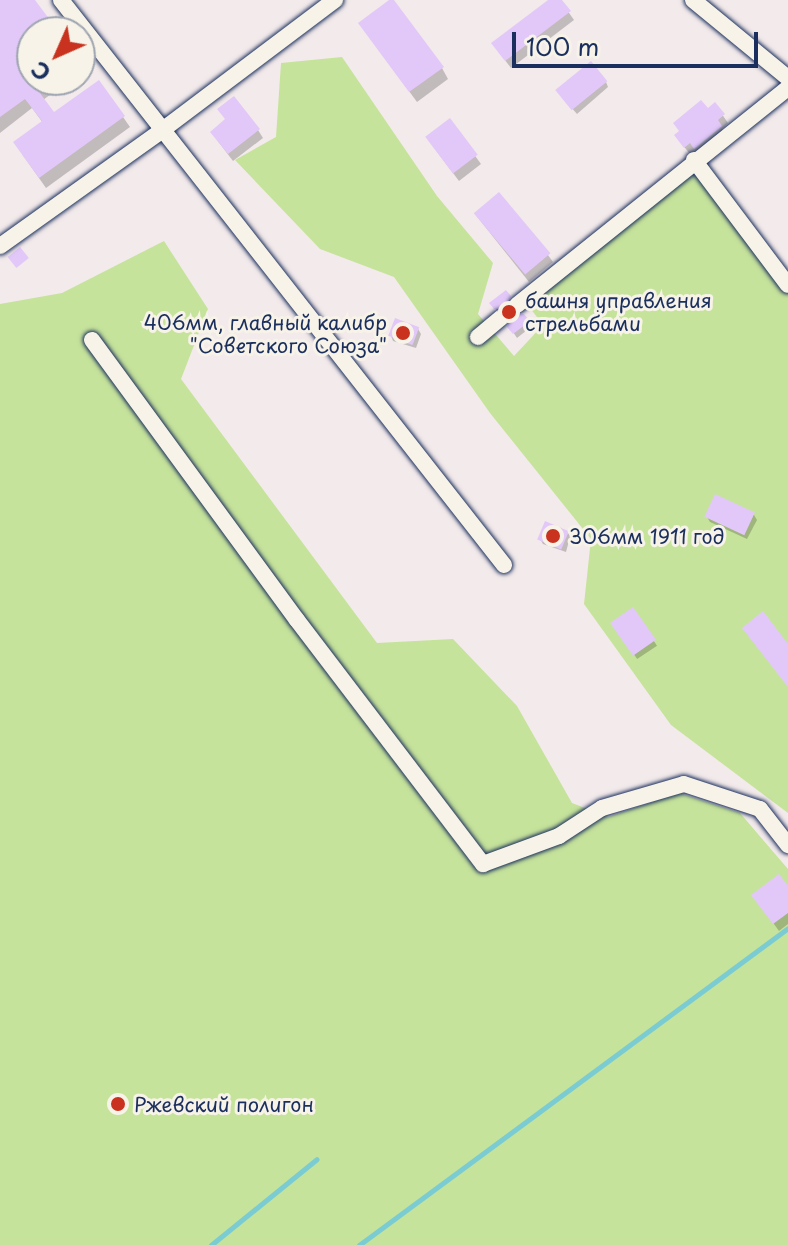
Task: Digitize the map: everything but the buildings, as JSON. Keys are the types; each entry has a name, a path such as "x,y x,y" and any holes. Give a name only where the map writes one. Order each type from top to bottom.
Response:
{"lane":[{"path":"61,0 504,565"},
{"path":"0,246 161,131 335,0"},
{"path":"693,0 788,78"},
{"path":"517,305 694,160 788,88"},
{"path":"694,160 788,285"},
{"path":"478,337 501,318"},
{"path":"92,340 297,620 483,864 559,836 602,808 684,784 760,809 788,845"}],"green space":[{"path":"342,57 437,196 493,263 478,314 514,356 543,325 527,304 693,168 788,291 788,813 671,725 584,604 591,539 490,413 394,277 320,249 235,160 276,137 281,63"},
{"path":"164,241 208,309 181,379 377,643 453,639 517,706 572,803 608,817 679,793 740,813 788,869 788,1245 0,1245 0,304 62,293"}],"waterway":[{"path":"359,1245 788,928"},
{"path":"211,1245 317,1159"}],"place":[{"name":"башня управления стрельбами","path":"509,312"},
{"name":"406мм, главный калибр \"Советского Союза\"","path":"403,333"},
{"name":"306мм 1911 год","path":"553,536"},
{"name":"Ржевский полигон","path":"118,1104"}]}
